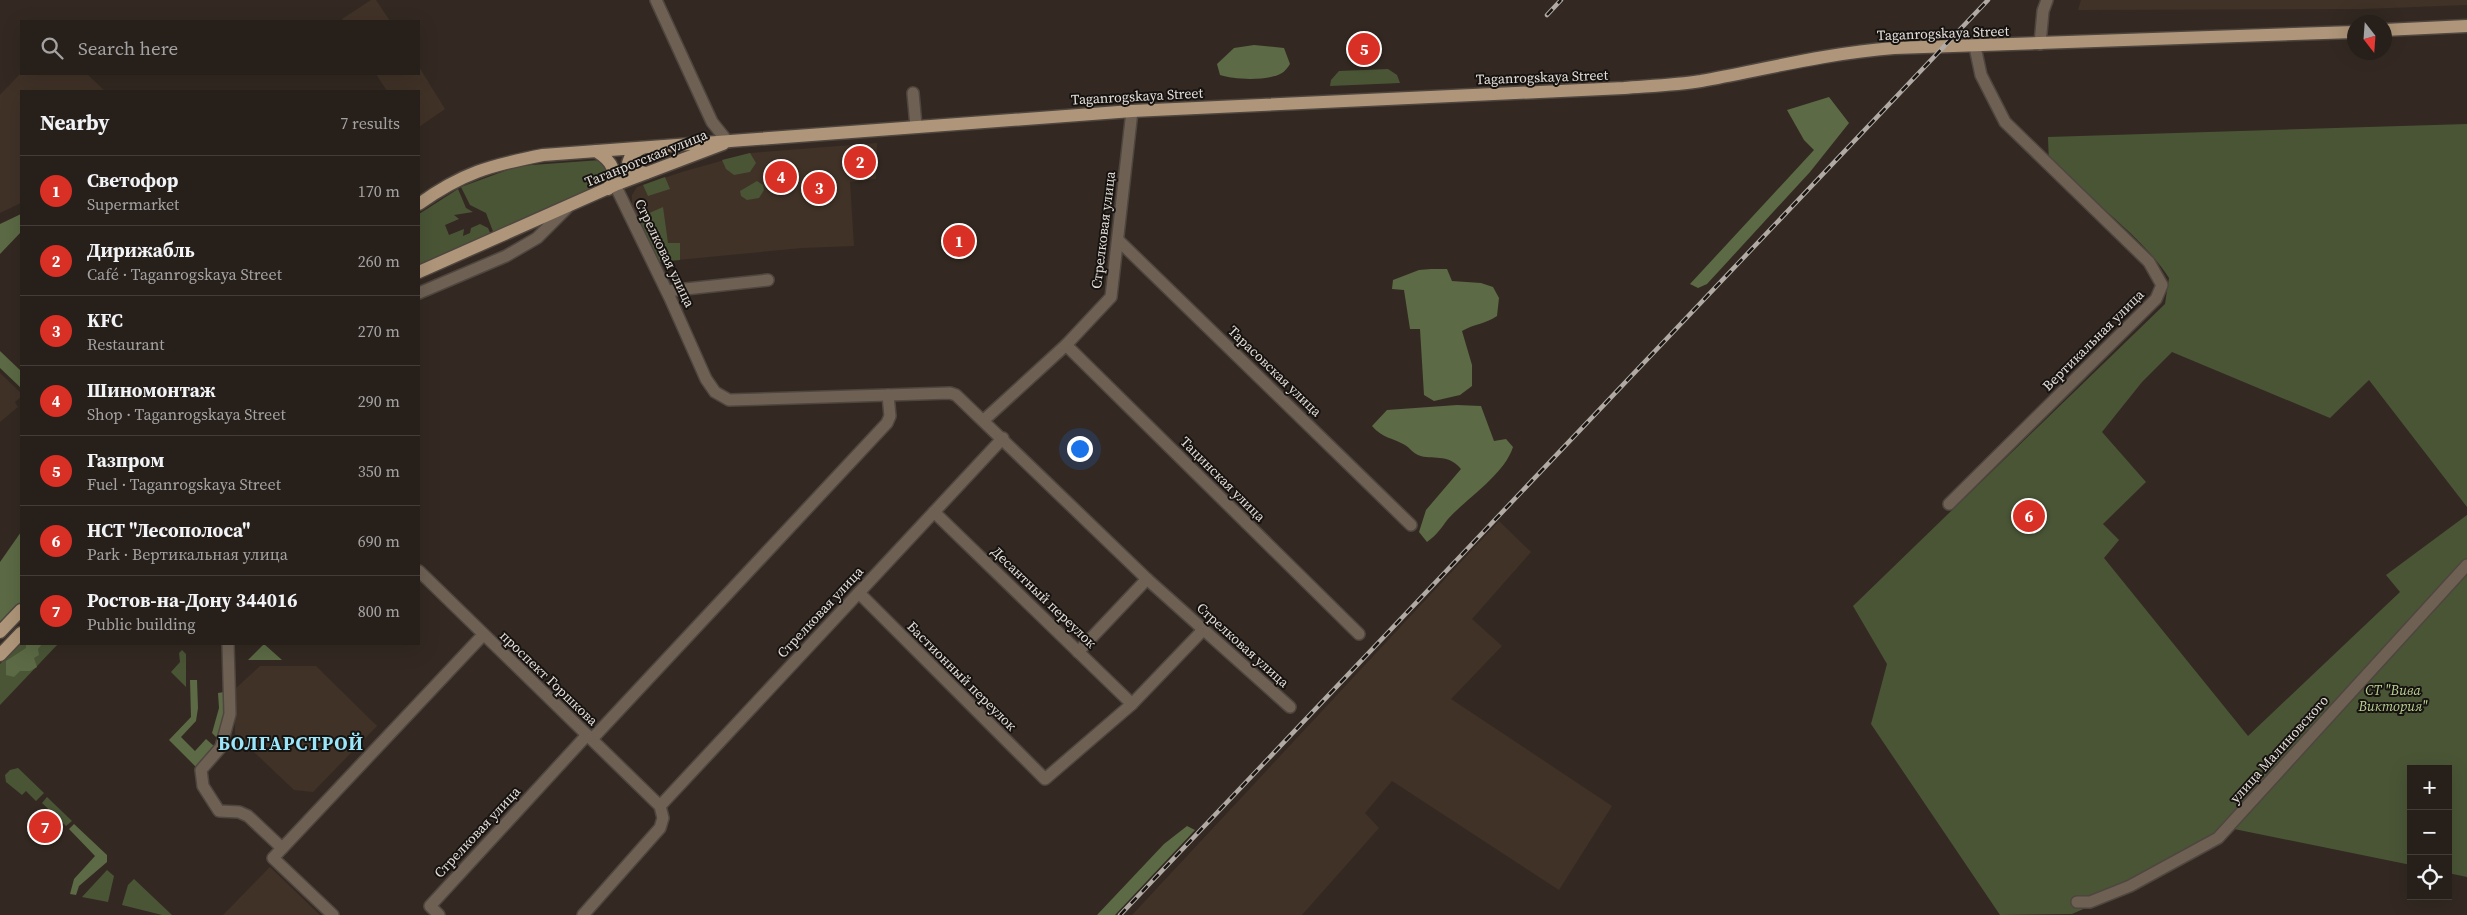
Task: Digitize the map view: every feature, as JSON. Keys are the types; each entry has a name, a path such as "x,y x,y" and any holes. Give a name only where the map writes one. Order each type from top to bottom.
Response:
{"main road":[{"path":"2392,30 2467,26"},
{"name":"Taganrogskaya Street","path":"728,142 916,126 1132,111 1624,88 1699,81 1851,51 2347,32"},
{"name":"Таганрогская улица","path":"420,203 457,180 481,169 543,155 696,142 728,142"},
{"name":"Таганрогская улица","path":"420,272 612,187 728,142"},
{"path":"642,148 631,155 628,163 633,170 646,173"},
{"path":"596,151 611,162 614,168 612,187"},
{"path":"0,632 20,611"},
{"path":"0,655 20,634"}],"street":[{"path":"656,0 712,122 728,142"},
{"path":"2040,44 2043,11 2047,0"},
{"name":"Вертикальная улица","path":"1949,504 2156,299 2162,285 2149,262 2005,122 1981,75 1975,47"},
{"path":"913,93 916,126"},
{"name":"Стрелковая улица","path":"984,420 1066,345 1111,297 1132,111"},
{"name":"Стрелковая улица","path":"612,187 667,291 706,379 715,392 729,400 950,393 956,395 1003,438 1147,579 1290,707"},
{"path":"420,293 506,256 537,238 569,206"},
{"name":"Тарасовская улица","path":"1118,240 1411,524"},
{"path":"667,291 768,280"},
{"name":"Тацинская улица","path":"1066,345 1359,634"},
{"name":"Стрелковая улица","path":"439,915 430,906 887,423 890,416 888,395"},
{"name":"Стрелковая улица","path":"660,806 1003,438"},
{"name":"Десантный переулок","path":"934,512 1132,704"},
{"name":"улица Малиновского","path":"2077,902 2090,902 2130,886 2218,838 2467,565"},
{"name":"проспект Горшкова","path":"420,572 660,806"},
{"path":"1078,652 1147,579"},
{"name":"Бастионный переулок","path":"859,593 1045,780 1132,704"},
{"path":"1132,704 1203,630"},
{"path":"333,915 272,858 483,635"},
{"path":"228,645 230,714 221,747 201,770 203,786 219,812 239,812 248,816 282,848"},
{"path":"583,915 660,828 664,818 660,806"}],"shaded area":[{"path":"371,0 376,0 389,20 342,20"},
{"path":"2081,0 2467,0 2467,5 2364,9 2078,10"},
{"path":"420,69 445,109 420,126 420,90 386,90 377,75 420,75"},
{"path":"20,74 88,75 104,90 20,90 20,203 0,213 0,95"},
{"path":"877,143 876,179 850,182 854,246 802,248 657,262 632,205 632,195 637,187 750,153"},
{"path":"0,373 20,392 20,398 15,402 18,407 0,422"},
{"path":"1499,521 1531,552 1472,619 1502,646 1451,699 1612,806 1559,890 1392,781 1365,813 1379,828 1302,915 1132,915"},
{"path":"260,666 316,666 377,726 313,792 294,790 235,734 235,689"},
{"path":"270,867 320,915 223,915"}],"green space":[{"path":"1254,45 1284,48 1290,64 1282,73 1276,76 1242,79 1220,75 1217,64 1234,48"},
{"path":"1388,69 1397,75 1400,83 1330,86 1331,80 1339,71"},
{"path":"1829,97 1849,123 1810,172 1707,284 1698,288 1690,284 1814,150 1804,140 1787,110"},
{"name":"СТ \"Вива Виктория\"","path":"2467,124 2467,507 2369,380 2330,418 2172,352 2142,382 2102,432 2146,482 2103,524 2119,540 2104,558 2248,736 2400,592 2386,575 2467,515 2467,877 2452,874 2452,765 2407,765 2407,864 2234,829 2215,843 2131,888 2072,914 2000,915 1871,724 1887,664 1853,606 2165,304 2169,278 2158,263 2129,232 2049,164 2048,137"},
{"path":"750,153 756,163 750,172 734,175 726,169 722,160"},
{"path":"601,160 607,163 610,182 494,234 486,213 470,205 461,187 518,166"},
{"path":"665,177 670,189 648,196 643,185"},
{"path":"757,181 763,185 764,190 759,198 747,200 741,196 740,191"},
{"path":"458,189 466,208 473,212 454,215 459,219 445,225 449,235 464,229 463,236 470,233 471,228 480,224 488,228 491,235 420,266 420,213"},
{"path":"663,207 668,243 680,243 680,260 657,262 638,218"},
{"path":"20,214 20,233 0,254 0,224"},
{"path":"1447,269 1452,281 1481,283 1493,287 1499,298 1497,316 1462,331 1472,365 1472,386 1460,395 1434,401 1424,395 1420,329 1410,329 1404,290 1392,289 1393,280 1419,270"},
{"path":"0,351 20,370 20,387 0,368"},
{"path":"1457,405 1481,406 1494,441 1506,439 1513,447 1502,467 1493,477 1456,511 1427,542 1419,532 1426,510 1461,469 1450,460 1418,455 1405,445 1380,433 1372,426 1387,410"},
{"path":"20,533 20,605 0,635 0,562"},
{"path":"20,643 20,645 57,645 0,705 0,664"},
{"path":"26,645 41,645 38,649 39,655 34,658 37,667 30,671 20,671 14,677 6,675 6,661 26,648"},
{"path":"265,645 282,660 248,660"},
{"path":"182,650 186,654 186,687 171,672 180,662 179,653"},
{"path":"190,680 197,680 198,708 196,721 181,737 195,751 206,739 215,747 196,767 169,740 191,717"},
{"path":"224,692 225,713 219,740 212,733 219,708 218,693"},
{"path":"18,768 44,793 36,801 26,791 22,795 6,782 5,775 10,770"},
{"path":"47,797 72,821 66,826 42,803"},
{"path":"74,824 107,855 107,862 79,886 76,895 70,894 74,879 95,856 69,829"},
{"path":"1187,826 1195,830 1115,915 1097,915 1164,844"},
{"path":"107,870 114,876 108,902 82,897"},
{"path":"134,879 172,915 162,915 122,905 128,885"}],"railway":[{"path":"1547,15 1561,0"},
{"path":"1120,915 1988,0"}],"place":[{"name":"Газпром","path":"1364,49"},
{"name":"Дирижабль","path":"860,162"},
{"name":"Шиномонтаж","path":"781,177"},
{"name":"KFC","path":"819,188"},
{"name":"Светофор","path":"959,241"},
{"name":"НСТ \"Лесополоса\"","path":"2029,516"},
{"name":"Ростов-на-Дону 344016","path":"45,827"}],"district":[{"name":"БОЛГАРСТРОЙ","path":"291,743"}]}
